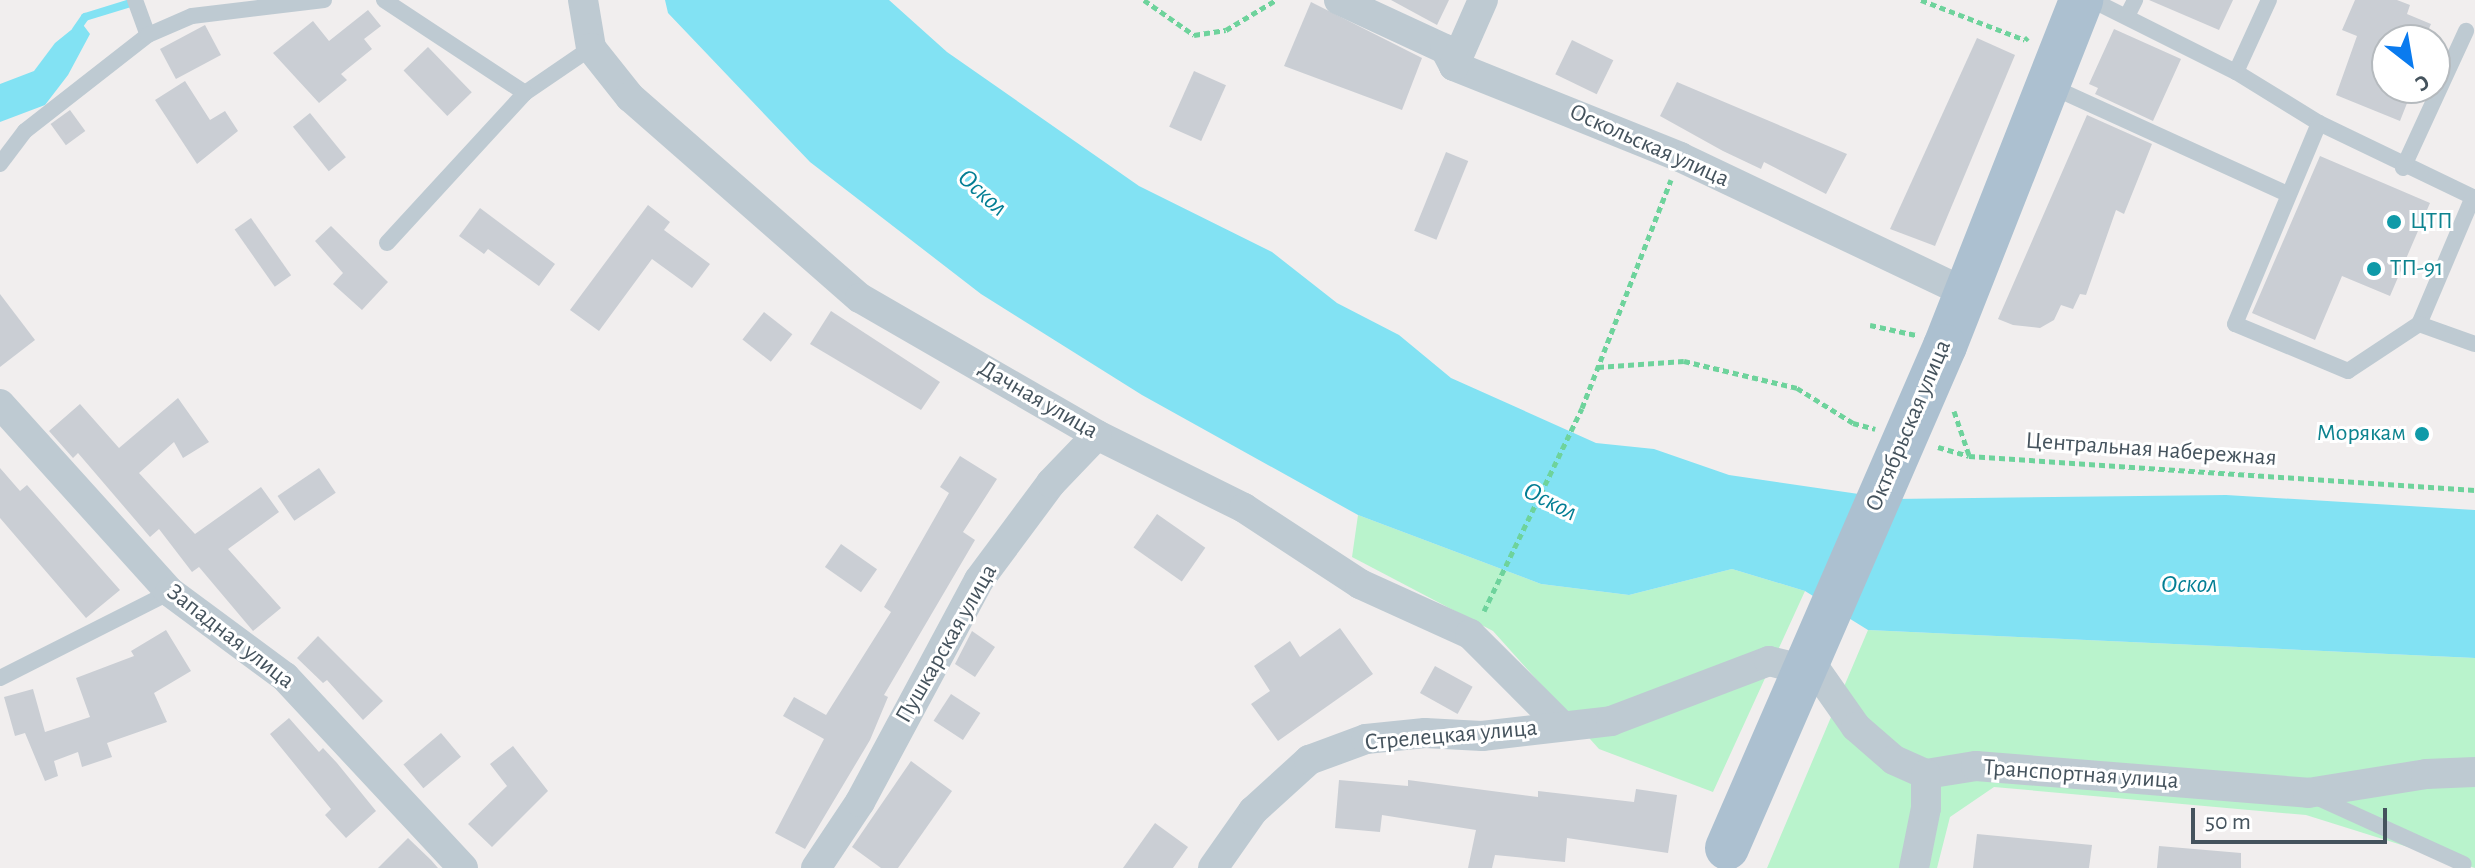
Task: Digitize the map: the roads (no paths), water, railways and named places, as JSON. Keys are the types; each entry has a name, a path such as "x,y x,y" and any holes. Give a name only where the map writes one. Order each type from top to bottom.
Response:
{"main road":[{"name":"Октябрьская улица","path":"1723,858 1945,346 2044,83 2081,0"}],"street":[{"name":"Дачная улица","path":"583,0 591,48 630,97 860,298 1097,435 1244,508 1360,584 1470,634 1562,726"},
{"name":"Оскольская улица","path":"1339,0 1445,49 1454,66 1680,157 1964,292"},
{"path":"1454,66 1483,0"},
{"name":"Западная улица","path":"0,404 170,592 285,677 463,868"},
{"name":"Пушкарская улица","path":"816,868 860,802 979,580 1051,483 1097,435"},
{"name":"Стрелецкая улица","path":"1213,868 1253,811 1309,760 1366,739 1425,733 1482,736 1611,721 1769,661 1818,673 1856,727 1894,760 1926,774"},
{"name":"Транспортная улица","path":"1926,774 1976,766 2308,793 2426,774 2475,772"},
{"path":"1914,868 1926,808 1926,774"}],"lane":[{"path":"0,164 25,131 148,35 192,16 324,0"},
{"path":"384,0 525,93"},
{"path":"2092,0 2131,8 2319,123 2403,168 2474,198 2419,324 2348,371 2235,324 2319,123"},
{"path":"2236,72 2269,0"},
{"path":"137,5 148,35"},
{"path":"2403,168 2466,31"},
{"path":"387,243 525,93 591,48"},
{"path":"2044,83 2287,194"},
{"path":"2419,324 2475,344"},
{"path":"0,678 170,592"},
{"path":"2308,793 2464,864"}],"water":[{"name":"Оскол","path":"665,0 889,0 947,52 1139,186 1272,252 1337,303 1399,335 1451,378 1596,443 1654,449 1729,475 1893,499 2226,495 2475,510 2475,658 1868,630 1805,591 1732,569 1629,595 1541,584 1358,515 1142,395 981,294 810,162 668,13"},
{"path":"81,22 90,34 68,75 45,105 0,122 0,84 34,71 55,43"}],"waterway":[{"path":"76,30 85,17 137,1"}],"place":[{"name":"ЦТП","path":"2394,222"},
{"name":"ТП-91","path":"2374,269"},
{"name":"Морякам","path":"2422,434"}]}
